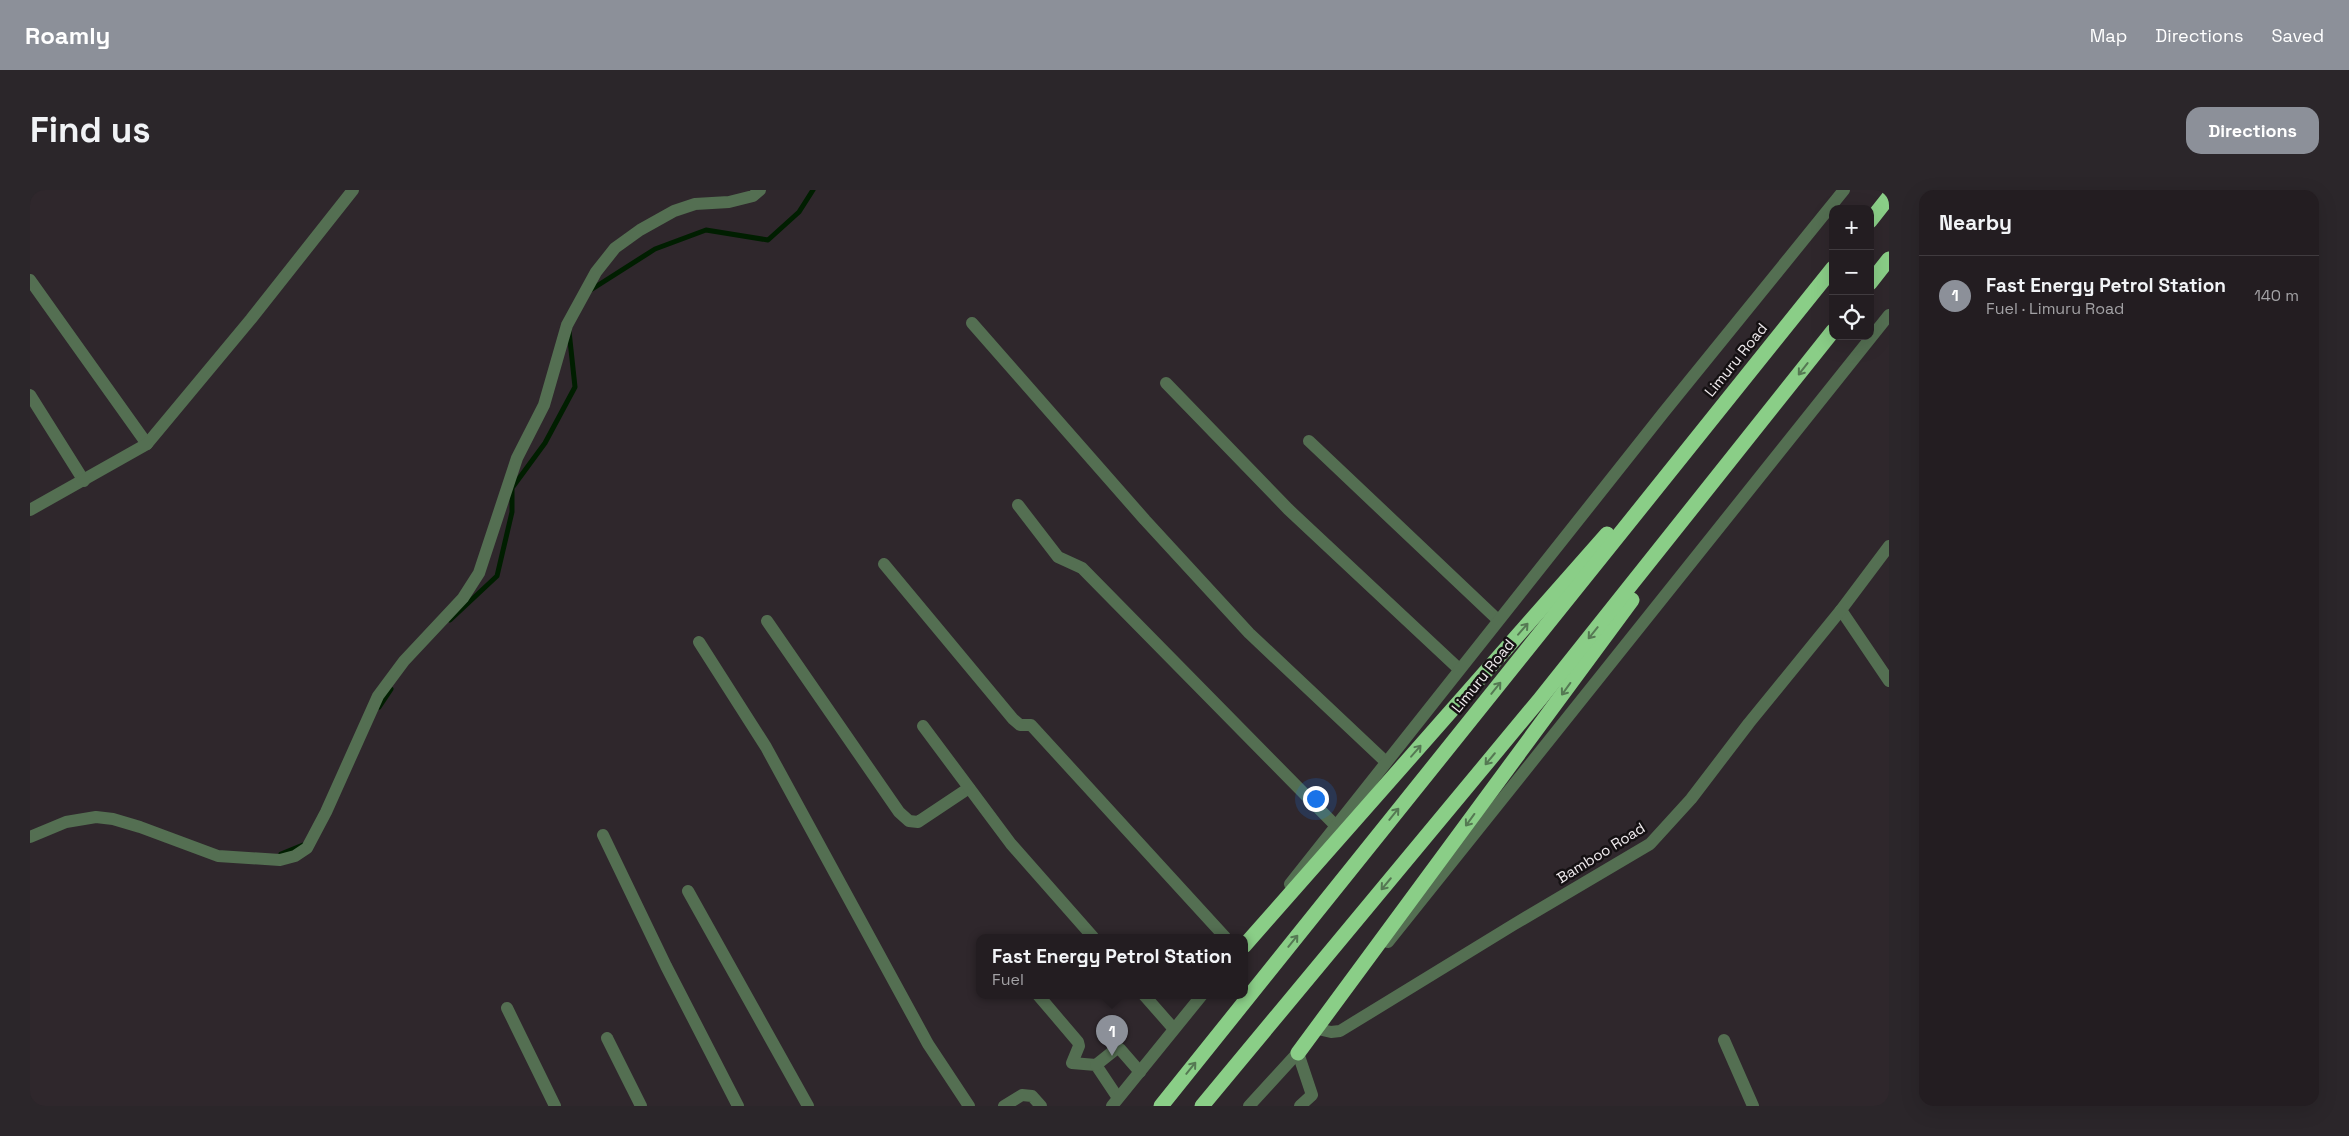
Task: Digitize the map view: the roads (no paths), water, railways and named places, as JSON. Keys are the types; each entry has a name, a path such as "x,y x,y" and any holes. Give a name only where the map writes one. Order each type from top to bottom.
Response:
{"highway":[{"path":"1874,216 1889,197"},
{"path":"1874,278 1889,259"},
{"name":"Limuru Road","path":"1248,997 1829,273"},
{"path":"1202,1106 1540,699 1829,336"},
{"path":"1248,940 1743,380"},
{"path":"1298,1053 1782,396"},
{"name":"Limuru Road","path":"1161,1106 1247,999"}],"street":[{"path":"30,510 147,444 251,319 353,190"},
{"path":"30,837 66,822 96,817 113,819 140,827 218,856 280,860 296,856 307,848 326,812 378,696 404,661 462,598 479,573 517,458 544,406 567,325 596,272 615,248 640,230 674,210 696,204 737,200 753,196 760,190"},
{"path":"1248,940 1335,825 1459,669 1844,190"},
{"path":"30,280 147,444"},
{"path":"1249,1106 1318,1029 1889,314"},
{"path":"972,323 1145,520 1249,633 1386,762"},
{"path":"1166,383 1288,509 1459,669"},
{"path":"30,395 84,481"},
{"path":"1309,441 1498,620"},
{"path":"1018,505 1058,558 1082,568 1335,825"},
{"name":"Bamboo Road","path":"1318,1029 1331,1032 1340,1031 1521,920 1650,844 1691,799 1749,723 1841,610 1889,546"},
{"path":"884,564 1013,719 1020,725 1031,725 1222,934"},
{"path":"1841,610 1889,681"},
{"path":"768,621 899,812 909,821 918,822 969,788"},
{"path":"699,642 766,747 928,1044 969,1106"},
{"path":"923,726 1011,844 1090,934"},
{"path":"603,835 666,966 738,1106"},
{"path":"688,891 808,1106"},
{"path":"1041,999 1080,1046 1072,1063 1096,1065 1116,1049 1120,1049 1140,1072"},
{"path":"1148,999 1174,1028"},
{"path":"1096,1065 1115,1102 1199,999"},
{"path":"507,1008 555,1106"},
{"path":"607,1038 641,1106"},
{"path":"1724,1040 1753,1106"},
{"path":"1298,1053 1312,1095 1300,1106"},
{"path":"1004,1106 1022,1095 1032,1096 1041,1106"}],"waterway":[{"path":"589,291 655,249 706,230 768,240 799,212 813,190"},
{"path":"450,620 497,576 512,512 512,488 545,443 575,387 569,331"},
{"path":"379,707 391,689"},
{"path":"281,854 303,845"}],"place":[{"name":"Fast Energy Petrol Station","path":"1112,1056"}]}
